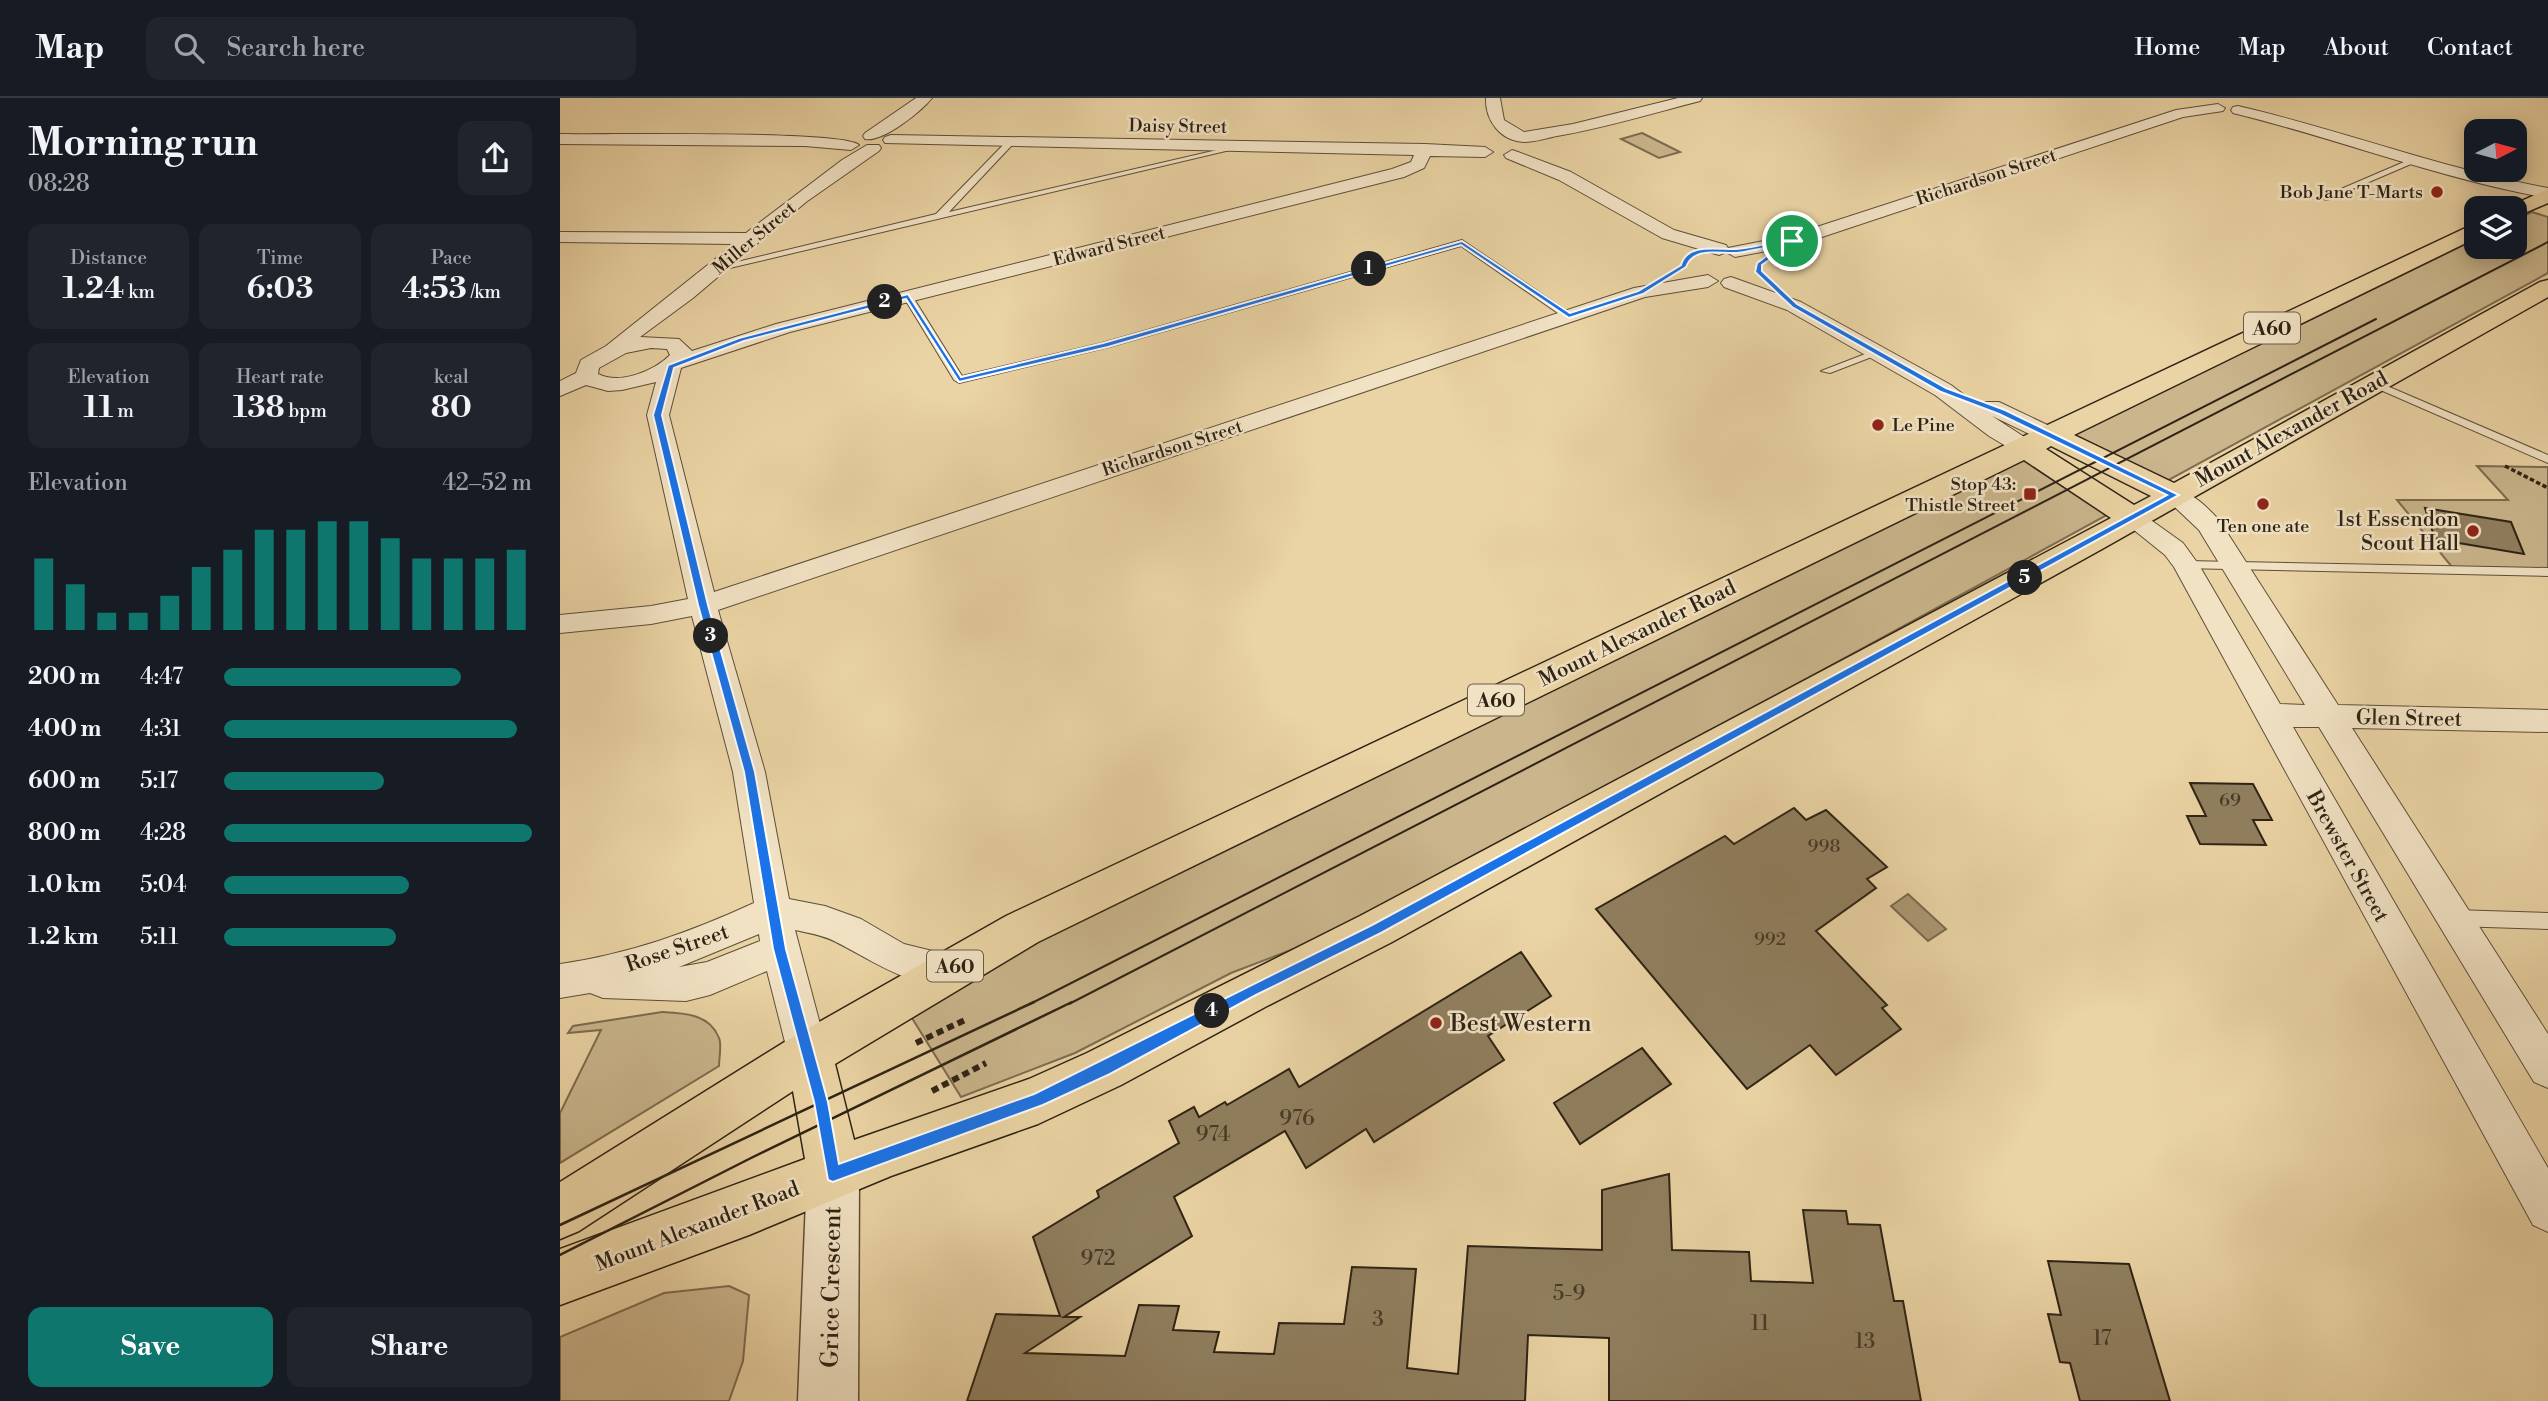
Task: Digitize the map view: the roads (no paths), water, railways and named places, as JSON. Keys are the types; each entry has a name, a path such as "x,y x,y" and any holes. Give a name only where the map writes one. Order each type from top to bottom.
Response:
{"main road":[{"path":"2530,209 2548,194"},
{"name":"Mount Alexander Road","path":"560,1212 808,1054 948,970 1107,886 2464,236"},
{"name":"Mount Alexander Road","path":"560,1277 1038,1100 1104,1069 1251,991 1377,929 2174,495 2548,287"},
{"path":"2037,441 2174,495"},
{"path":"2037,441 2132,518"},
{"path":"808,1054 826,1124 833,1174"}],"street":[{"name":"Miller Street","path":"576,372 613,351 636,330 670,307 925,98"},
{"path":"1493,98 1494,119 1504,130 1527,141 1565,176"},
{"path":"1479,143 1492,136 1527,141 1695,98"},
{"path":"2201,99 2218,108 2248,103 2281,119 2464,177"},
{"name":"Richardson Street","path":"2181,113 2201,99"},
{"name":"Richardson Street","path":"1641,292 1698,252 1792,241 2181,113 2218,108"},
{"name":"Daisy Street","path":"560,139 1425,149 1479,143"},
{"path":"1512,155 1527,141"},
{"path":"1479,143 1565,176 1668,234 1754,259 1794,306"},
{"name":"Edward Street","path":"619,384 647,377 673,365 783,328 1406,171 1418,165 1425,149"},
{"path":"2476,182 2530,209"},
{"path":"2488,182 2548,194"},
{"path":"1668,234 1691,275 1708,281 1731,283 1794,306 1943,390 1997,431 2037,441"},
{"path":"560,237 752,239"},
{"name":"Richardson Street","path":"1731,283 1749,279 1792,241"},
{"name":"Richardson Street","path":"560,624 651,615 703,605 1641,292 1708,281"},
{"path":"670,307 660,342 677,345 681,356 673,365 657,415 703,605 749,772 780,949 808,1054"},
{"name":"Edward Street","path":"613,351 660,342 709,339 783,328"},
{"path":"560,389 576,372 600,383 631,388 646,407 657,415"},
{"path":"2174,495 2206,520 2235,564 2548,1069"},
{"name":"Brewster Street","path":"2132,518 2174,549 2186,565 2547,1207"},
{"name":"Glen Street","path":"2270,715 2548,721"},
{"path":"773,911 825,921 848,930 896,958 948,970"},
{"name":"Rose Street","path":"570,980 698,946 773,911"},
{"name":"Rose Street","path":"570,980 686,984 710,978 780,949"},
{"name":"Grice Crescent","path":"828,1401 833,1174"}],"lane":[{"path":"938,218 1009,144"},
{"path":"717,268 1243,146"},
{"path":"2324,198 2414,161"},
{"path":"908,296 959,380 1105,345 1462,243 1569,316"},
{"path":"1826,370 1877,353"},
{"path":"2374,383 2548,459"},
{"path":"2186,565 2548,572"},
{"path":"2454,918 2548,921"}],"tram line":[{"path":"1069,1004 2548,242"},
{"path":"1033,1002 2376,319"},
{"path":"560,1225 1033,1002"},
{"path":"560,1255 751,1158 1072,1002"}],"place":[{"name":"Bob Jane T-Marts","path":"2437,192"},
{"name":"Le Pine","path":"1878,425"},
{"name":"Stop 43: Thistle Street","path":"2030,494"},
{"name":"Ten one ate","path":"2263,504"},
{"name":"1st Essendon Scout Hall","path":"2473,531"},
{"name":"Best Western","path":"1436,1023"}]}
